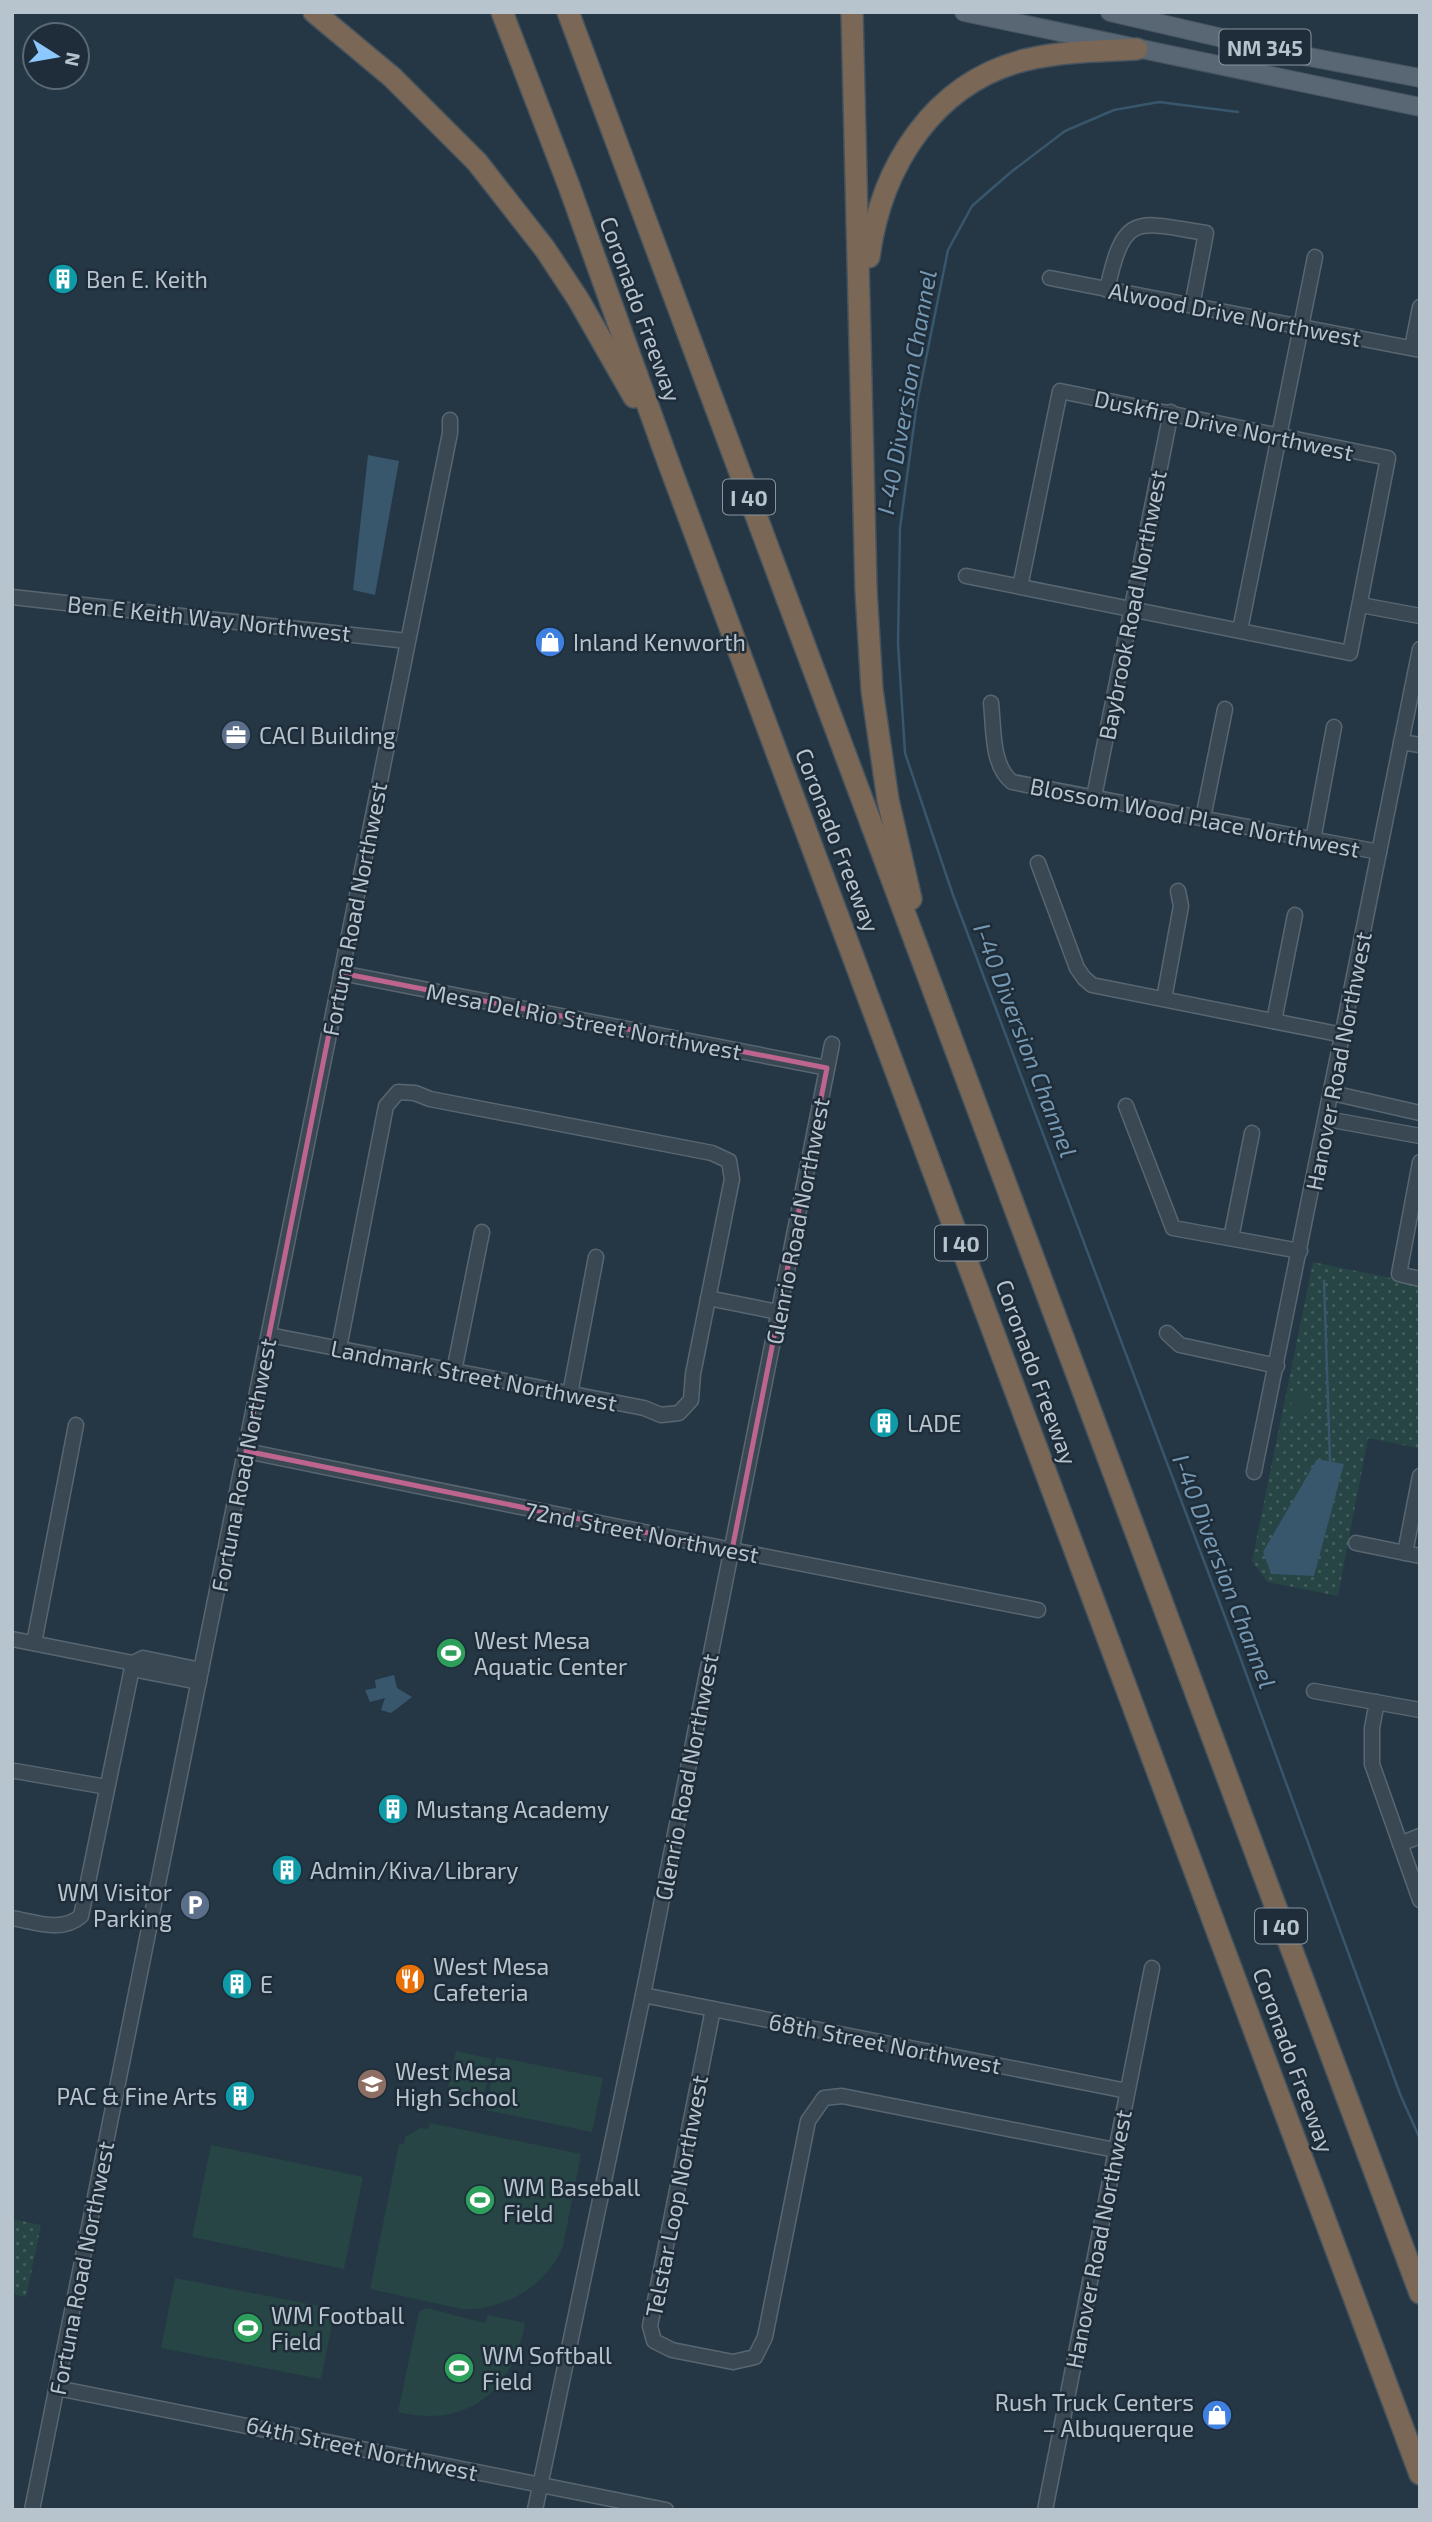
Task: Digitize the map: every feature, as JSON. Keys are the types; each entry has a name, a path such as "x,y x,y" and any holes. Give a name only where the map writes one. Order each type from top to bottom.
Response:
{"highway":[{"path":"314,12 392,77 441,124 507,199 578,299 666,456"},
{"name":"Coronado Freeway","path":"502,12 1420,2474"},
{"name":"Coronado Freeway","path":"568,12 1420,2294"},
{"path":"852,12 866,590 872,690 888,800 930,982"},
{"path":"862,370 868,263 879,204 893,169 909,143 929,119 971,84 1023,61 1057,53 1137,49"}],"main road":[{"name":"NM 345","path":"964,12 1420,107"},
{"name":"NM 345","path":"1110,12 1283,52 1420,78"}],"street":[{"path":"1107,290 1118,246 1128,234 1148,223 1206,233 1192,306"},
{"path":"1240,630 1315,257"},
{"name":"Alwood Drive Northwest","path":"1049,278 1416,349"},
{"path":"1416,349 1420,307"},
{"name":"Duskfire Drive Northwest","path":"1020,587 1060,391 1388,458 1360,605"},
{"name":"Baybrook Road Northwest","path":"1094,797 1171,412"},
{"name":"Fortuna Road Northwest","path":"32,2510 450,433 450,420"},
{"path":"966,576 1350,653 1360,605 1420,615"},
{"name":"Ben E Keith Way Northwest","path":"12,597 407,640"},
{"name":"Hanover Road Northwest","path":"1254,1472 1420,649"},
{"name":"Blossom Wood Place Northwest","path":"990,703 998,765 1012,782 1379,852"},
{"path":"1203,818 1225,709"},
{"path":"1313,839 1334,727"},
{"path":"1401,742 1420,745"},
{"path":"1038,863 1077,968 1092,985 1343,1035"},
{"path":"1164,999 1181,906 1178,891"},
{"path":"1274,1021 1295,915"},
{"name":"Mesa Del Rio Street Northwest","path":"341,973 828,1069"},
{"name":"Glenrio Road Northwest","path":"535,2510 643,1995 832,1044"},
{"path":"339,1349 386,1106 398,1093 415,1093 430,1099 712,1153 729,1161 732,1179 708,1298 778,1312"},
{"path":"1332,1093 1420,1113"},
{"path":"1126,1106 1172,1228 1300,1251"},
{"path":"1327,1119 1420,1136"},
{"path":"1231,1238 1251,1133"},
{"path":"1420,1163 1399,1274 1420,1279"},
{"path":"454,1371 482,1232"},
{"path":"570,1394 596,1257"},
{"name":"Landmark Street Northwest","path":"269,1335 644,1408 661,1415 678,1413 691,1400 708,1298"},
{"path":"1167,1334 1180,1345 1276,1366"},
{"path":"34,1643 76,1425"},
{"name":"72nd Street Northwest","path":"246,1451 1038,1610"},
{"path":"1356,1543 1412,1554 1420,1476"},
{"path":"12,1639 134,1663 143,1658 200,1676"},
{"path":"12,1918 57,1926 73,1924 81,1916 134,1663"},
{"path":"1314,1691 1420,1710"},
{"path":"1377,1702 1372,1728 1372,1764 1420,1900"},
{"path":"15,1771 107,1787"},
{"path":"1400,1844 1420,1836"},
{"name":"Hanover Road Northwest","path":"1045,2510 1152,1968"},
{"name":"68th Street Northwest","path":"643,1995 1127,2091"},
{"name":"Telstar Loop Northwest","path":"713,2009 650,2326 654,2341 672,2350 733,2362 755,2357 765,2337 808,2121 824,2098 842,2096 1115,2150"},
{"name":"64th Street Northwest","path":"57,2388 666,2510"}],"highlighted area":[{"path":"341,973 827,1068 732,1550 246,1451"}],"green space":[{"path":"1313,1262 1420,1284 1418,1448 1368,1438 1338,1596 1267,1582 1252,1561"},
{"path":"1304,1388 1311,1412 1303,1416 1297,1414 1291,1404 1294,1392"},
{"path":"456,2051 492,2059 482,2105 446,2098"},
{"path":"496,2057 603,2078 592,2132 486,2110"},
{"name":"WM Baseball Field","path":"430,2123 581,2154 563,2246 547,2273 523,2293 493,2305 462,2309 370,2289 399,2144 404,2144 405,2137 420,2128 428,2129"},
{"path":"211,2145 363,2177 344,2269 192,2237"},
{"path":"12,2219 41,2225 26,2297 12,2294"},
{"name":"WM Football Field","path":"175,2278 335,2309 321,2379 161,2348"},
{"name":"WM Softball Field","path":"426,2308 485,2323 488,2315 525,2323 510,2368 498,2385 483,2399 466,2409 445,2415 423,2416 398,2412 419,2312"}],"water":[{"path":"368,455 399,461 375,595 353,590"},
{"path":"1317,1459 1344,1464 1314,1576 1271,1574 1263,1552"},
{"path":"394,1675 397,1688 412,1697 391,1713 381,1710 385,1698 370,1702 365,1690 376,1688 375,1680"}],"waterway":[{"name":"I-40 Diversion Channel","path":"1238,112 1159,102 1114,110 1065,131 972,206 948,250 917,403 900,528 898,643 905,753 953,895 1236,1646 1400,2094 1420,2139"},
{"path":"1324,1281 1330,1461"}],"place":[{"name":"Ben E. Keith","path":"63,279"},
{"name":"Inland Kenworth","path":"550,642"},
{"name":"CACI Building","path":"236,735"},
{"name":"LADE","path":"884,1423"},
{"name":"West Mesa Aquatic Center","path":"451,1653"},
{"name":"Mustang Academy","path":"393,1809"},
{"name":"Admin/Kiva/Library","path":"287,1870"},
{"name":"WM Visitor Parking","path":"195,1905"},
{"name":"West Mesa Cafeteria","path":"410,1979"},
{"name":"E","path":"237,1984"},
{"name":"West Mesa High School","path":"372,2084"},
{"name":"PAC & Fine Arts","path":"240,2096"},
{"name":"WM Baseball Field","path":"480,2200"},
{"name":"WM Football Field","path":"248,2328"},
{"name":"WM Softball Field","path":"459,2368"},
{"name":"Rush Truck Centers – Albuquerque","path":"1217,2415"}]}
